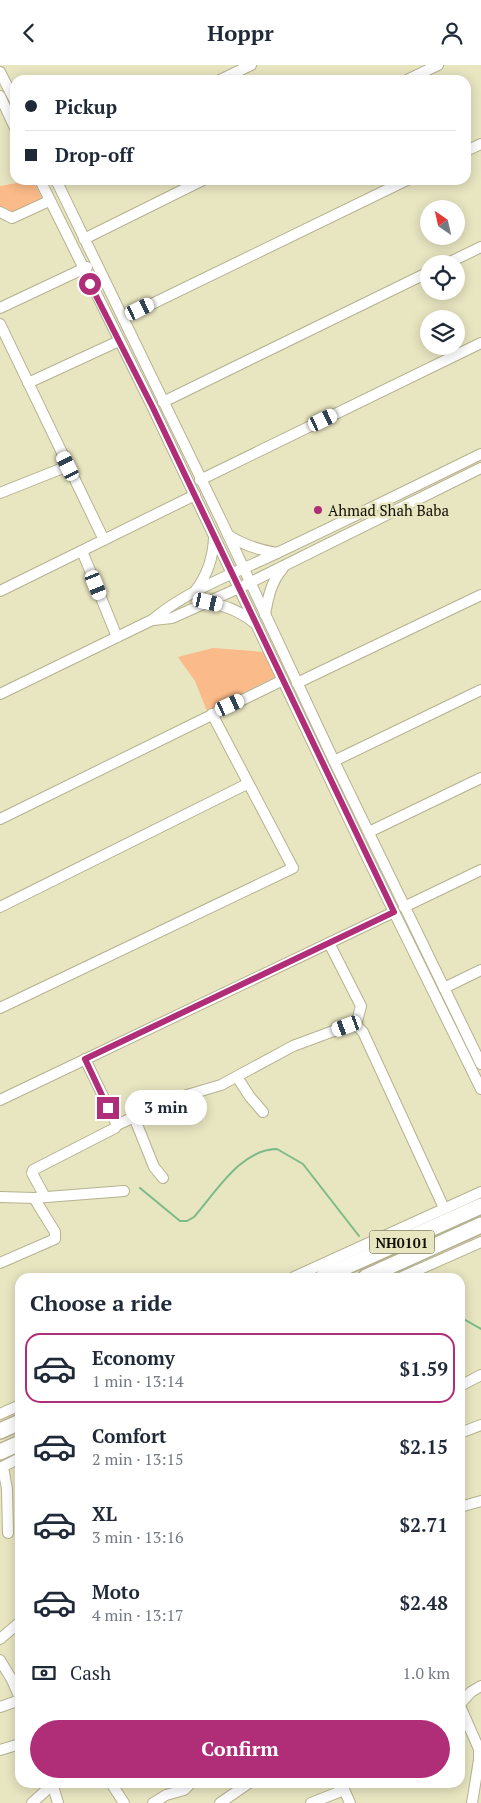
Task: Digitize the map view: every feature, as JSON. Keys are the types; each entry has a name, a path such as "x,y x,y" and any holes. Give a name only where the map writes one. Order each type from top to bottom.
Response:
{"highway":[{"name":"NH0101","path":"332,1273 481,1206"},
{"name":"NH0101","path":"375,1273 481,1225"},
{"path":"0,1431 15,1424"},
{"path":"1,1462 15,1448"}],"street":[{"path":"230,75 251,65"},
{"path":"417,75 438,65"},
{"path":"0,72 10,91"},
{"path":"0,97 10,118"},
{"path":"42,185 195,495 367,857 481,1089"},
{"path":"58,185 481,1064"},
{"path":"84,239 193,185"},
{"path":"123,318 397,185"},
{"path":"0,212 12,218 49,201"},
{"path":"465,255 481,247"},
{"path":"0,309 96,263"},
{"path":"163,402 420,276"},
{"path":"97,298 109,291"},
{"path":"0,324 104,540"},
{"path":"28,383 119,341"},
{"path":"200,480 481,343"},
{"path":"0,694 152,620 171,604 194,592 481,454"},
{"path":"0,493 68,466"},
{"path":"152,620 172,618 250,583 481,468"},
{"path":"0,591 195,495"},
{"path":"194,592 204,579 210,565 214,535"},
{"path":"228,535 241,543 263,551 277,553"},
{"path":"82,551 117,637"},
{"path":"265,615 268,595 275,577 285,566"},
{"path":"297,683 481,595"},
{"path":"208,602 228,606 256,624"},
{"path":"0,819 283,681"},
{"path":"334,761 481,690"},
{"path":"0,1008 293,868 247,784 212,714"},
{"path":"369,833 481,778"},
{"path":"0,907 247,784"},
{"path":"367,857 378,852"},
{"path":"404,907 481,870"},
{"path":"0,1100 394,912"},
{"path":"329,943 361,1006 356,1025"},
{"path":"423,971 433,966"},
{"path":"444,988 481,970"},
{"path":"45,1197 32,1173 33,1169 115,1128 117,1125 170,1100 222,1085 293,1046 347,1026 356,1025"},
{"path":"356,1025 363,1032 444,1208"},
{"path":"85,1059 117,1125"},
{"path":"237,1077 263,1112"},
{"path":"134,1117 154,1167 163,1178"},
{"path":"0,1197 34,1198 124,1191"},
{"path":"303,1273 481,1191"},
{"path":"0,1263 55,1239 56,1232 34,1198"},
{"path":"411,1273 481,1243"},
{"path":"465,1383 481,1375"},
{"path":"0,1414 15,1407"},
{"path":"465,1431 481,1425"},
{"path":"8,1533 7,1489 1,1462 15,1459"},
{"path":"465,1506 481,1501"},
{"path":"0,1638 15,1626"},
{"path":"0,1660 15,1678"},
{"path":"465,1699 471,1692 481,1686"},
{"path":"0,1707 15,1701"},
{"path":"465,1717 479,1749 472,1803"},
{"path":"0,1750 15,1746"},
{"path":"32,1803 48,1788"},
{"path":"53,1788 58,1803"},
{"path":"114,1788 124,1803"},
{"path":"153,1803 166,1795 186,1788"},
{"path":"220,1803 242,1788"},
{"path":"311,1803 338,1788"},
{"path":"343,1788 350,1803"}],"shaded area":[{"path":"10,184 36,185 43,200 13,214 0,209 0,186"},
{"path":"213,648 264,652 277,676 207,711 195,681 178,657"}],"waterway":[{"path":"140,1188 180,1221 187,1221 194,1217 220,1184 241,1164 252,1156 264,1151 277,1149 303,1164 359,1236"},
{"path":"465,1320 481,1329"}],"place":[{"name":"Ahmad Shah Baba","path":"318,510"}],"route":[{"path":"90,284 153,408 394,912 85,1059 108,1108"}]}
